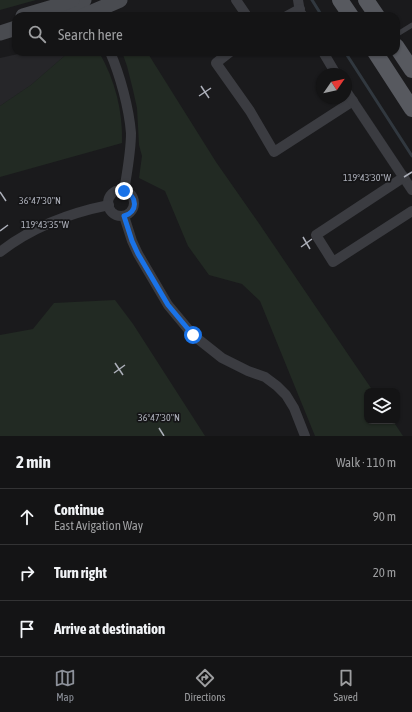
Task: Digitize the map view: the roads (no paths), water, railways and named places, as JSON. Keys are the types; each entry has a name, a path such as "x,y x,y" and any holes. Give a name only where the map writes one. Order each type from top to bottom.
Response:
{"main road":[{"path":"36,12 72,0"},
{"path":"65,12 81,5 84,0"},
{"path":"96,12 120,0"},
{"path":"340,0 348,12"},
{"path":"366,0 374,12"},
{"path":"0,22 12,19"},
{"path":"0,33 12,29"},
{"path":"0,41 12,39"},
{"path":"400,52 412,70"},
{"path":"378,56 412,108"}],"street":[{"path":"236,0 244,12"},
{"path":"112,56 127,107 130,133 130,159 124,191"},
{"path":"225,56 216,63 250,112 274,152 353,101 412,190"},
{"path":"325,56 332,68"},
{"path":"404,177 316,235 333,262 412,211"},
{"path":"120,190 124,191 130,194 134,200 134,207 130,213 120,216 112,213 109,205 110,197 120,190"},
{"path":"0,252 19,238 54,221 72,214 109,205"},
{"path":"124,216 138,254 168,305 193,335 222,358 248,371 265,377 277,386 286,395 294,408 305,436"}],"lane":[{"path":"400,32 412,25"}],"waterway":[{"path":"312,0 320,12"},
{"path":"348,56 412,156"}]}
